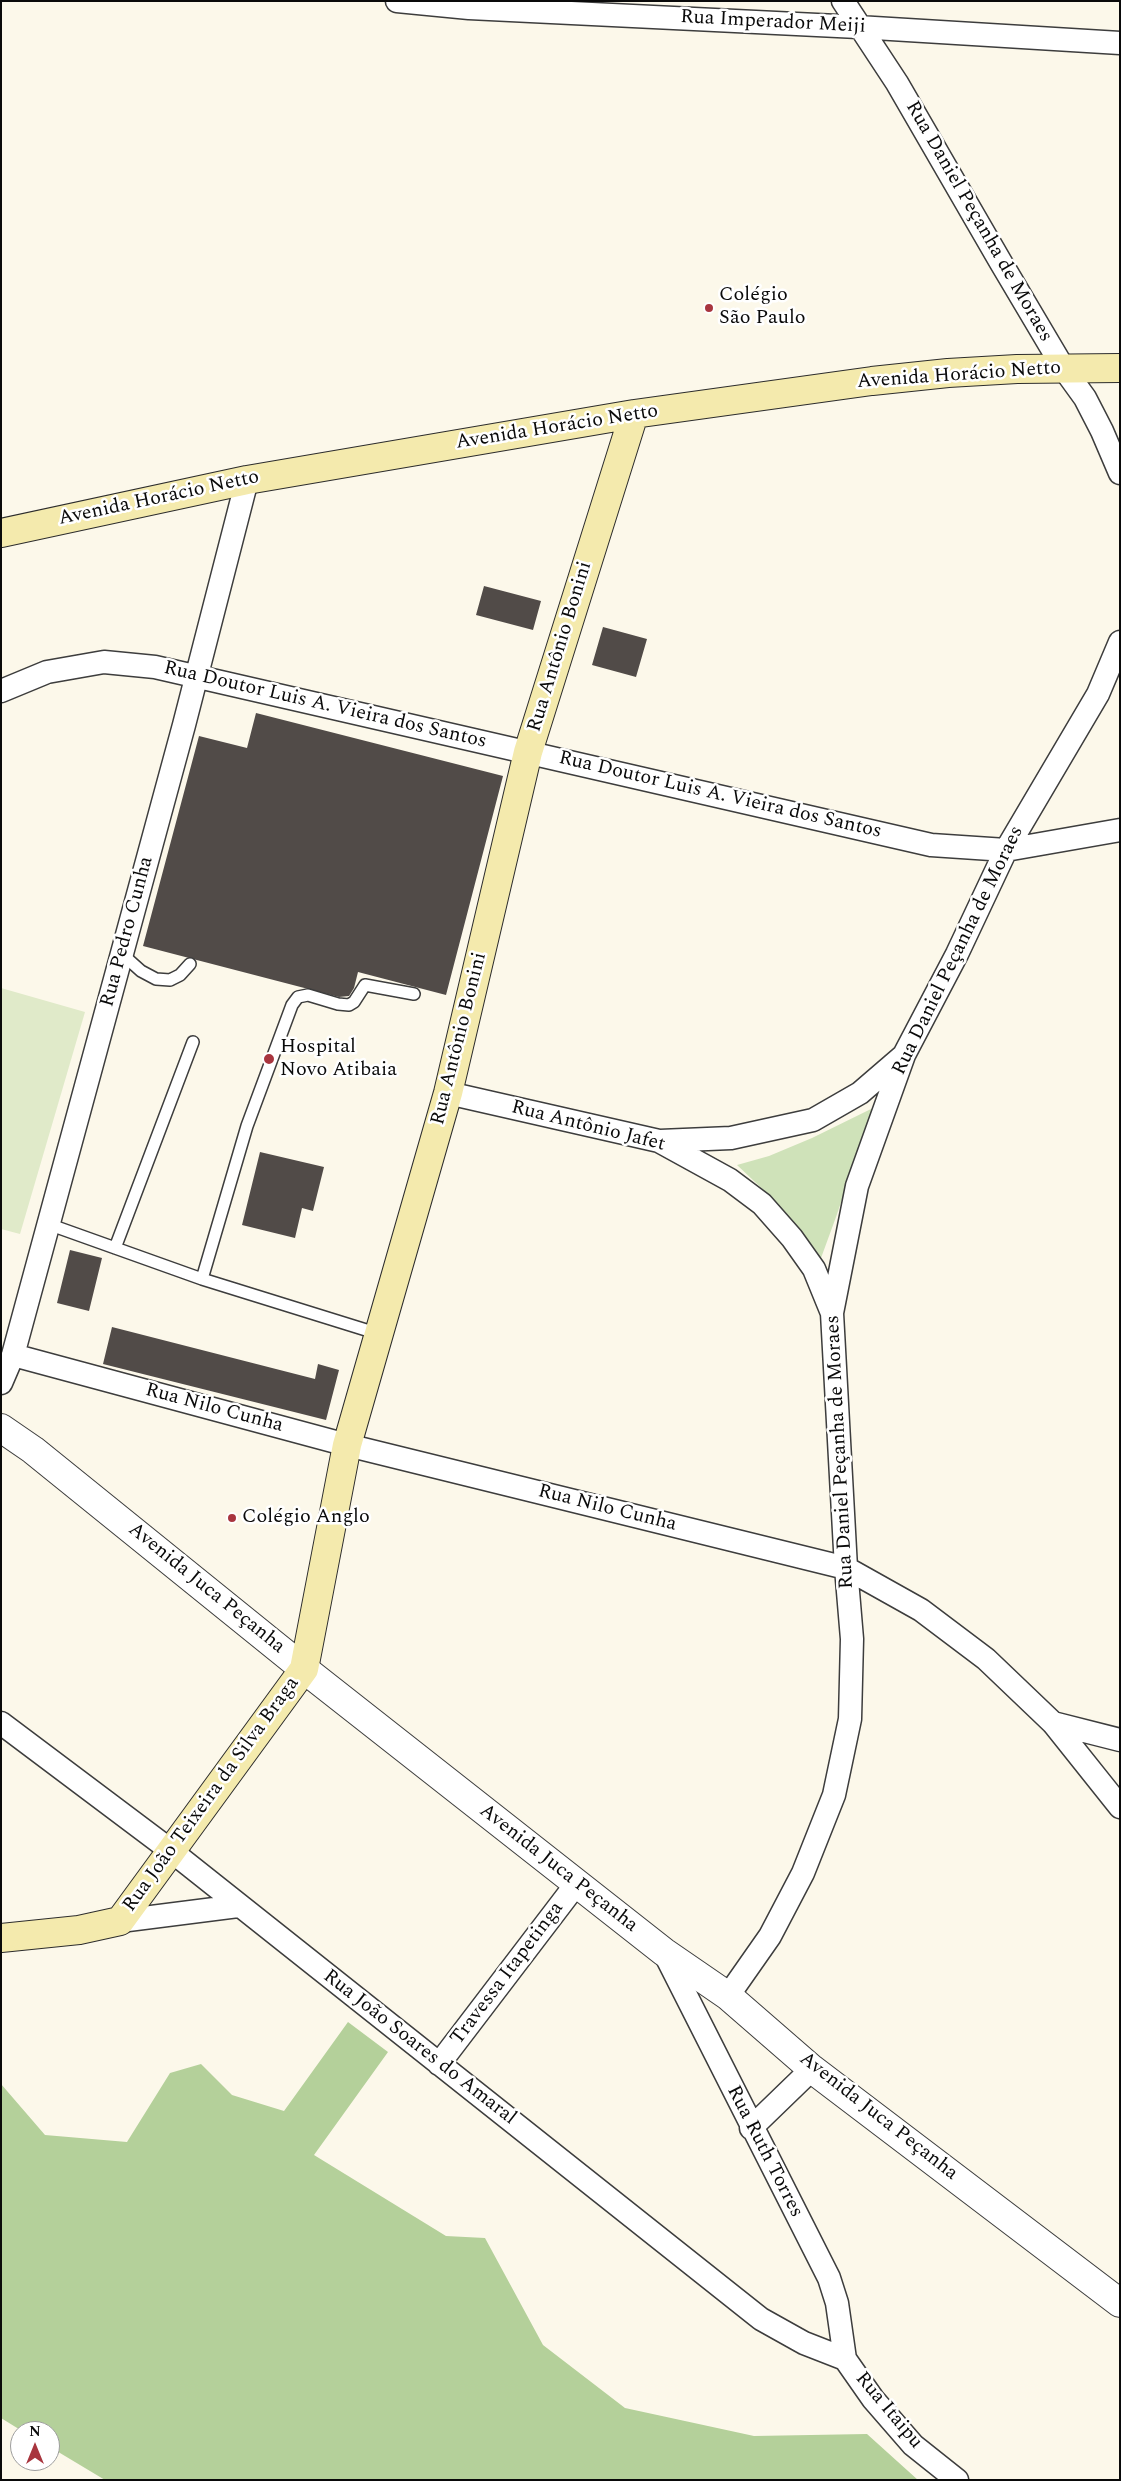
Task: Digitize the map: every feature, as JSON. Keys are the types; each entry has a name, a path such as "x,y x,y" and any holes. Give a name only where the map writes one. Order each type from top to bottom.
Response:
{"main road":[{"name":"Avenida Horácio Netto","path":"1,533 246,480 634,414 872,381 948,373 1120,368"},
{"name":"Rua Antônio Bonini","path":"304,1669 347,1445 448,1093 528,752 634,414"},
{"name":"Rua João Teixeira da Silva Braga","path":"120,1921 304,1669"},
{"path":"1,1938 78,1930 120,1921"}],"street":[{"name":"Rua Imperador Meiji","path":"397,1 469,8 858,27 1120,43"},
{"name":"Rua Daniel Peçanha de Moraes","path":"843,1 858,27 897,83 1064,369 1085,398 1120,473"},
{"name":"Rua Pedro Cunha","path":"1,1383 13,1355 122,954 197,676 246,480"},
{"name":"Rua Daniel Peçanha de Moraes","path":"728,1996 770,1936 803,1873 834,1795 850,1719 852,1639 846,1568 832,1313 857,1186 904,1055 956,954 1006,850 1098,694 1120,642"},
{"name":"Rua Doutor Luis A. Vieira dos Santos","path":"1,691 47,672 104,662 155,667 931,845 1006,850 1120,830"},
{"path":"659,1141 731,1138 813,1120 860,1093 904,1055"},
{"name":"Rua Antônio Jafet","path":"448,1093 659,1141 730,1180 762,1204 792,1238 814,1270 832,1313"},
{"path":"730,1180 722,1169 721,1159 731,1138"},
{"name":"Rua Nilo Cunha","path":"13,1355 347,1445 846,1568 928,1615 986,1659 1053,1722 1120,1807"},
{"name":"Avenida Juca Peçanha","path":"1,1428 40,1456 304,1669 664,1952 728,1996 812,2069 1120,2303"},
{"path":"1053,1722 1120,1740"},
{"name":"Rua João Soares do Amaral","path":"1,1723 170,1850 238,1906 761,2319 804,2343 845,2358"},
{"name":"Travessa Itapetinga","path":"439,2064 577,1883"},
{"path":"120,1921 238,1906"},
{"name":"Rua Ruth Torres","path":"664,1952 751,2128 829,2278 837,2303 845,2358"},
{"path":"751,2128 812,2069"},
{"name":"Rua Itaipu","path":"845,2358 872,2399 913,2445 957,2480"}],"lane":[{"path":"122,954 140,972 156,979 170,980 180,975 190,964"},
{"path":"202,1279 247,1126 292,1005 298,997 308,995 338,1004 349,1005 354,1002 365,985 414,994"},
{"path":"115,1248 193,1042"},
{"path":"48,1224 202,1279 379,1334"}],"green space":[{"path":"1,988 85,1012 20,1234 1,1229"},
{"path":"873,1108 821,1258 773,1199 737,1165 769,1156 812,1138"},
{"path":"348,2022 388,2052 314,2155 446,2236 485,2238 543,2345 625,2408 754,2436 867,2434 918,2480 105,2480 60,2453 60,2421 10,2421 10,2424 1,2418 1,2084 45,2135 127,2142 170,2073 201,2064 232,2095 284,2111"}],"building":[{"path":"484,586 541,601 533,630 476,615"},
{"path":"603,627 647,639 636,677 592,665"},
{"path":"256,713 503,776 446,995 358,972 354,988 349,996 339,997 143,946 199,736 247,748"},
{"path":"260,1152 324,1167 313,1211 302,1208 295,1238 242,1225"},
{"path":"70,1250 102,1258 89,1311 57,1303"},
{"path":"112,1327 315,1379 318,1364 339,1370 326,1420 103,1364"}],"place":[{"name":"Colégio São Paulo","path":"709,308"},
{"name":"Hospital Novo Atibaia","path":"269,1059"},
{"name":"Colégio Anglo","path":"232,1518"}]}
